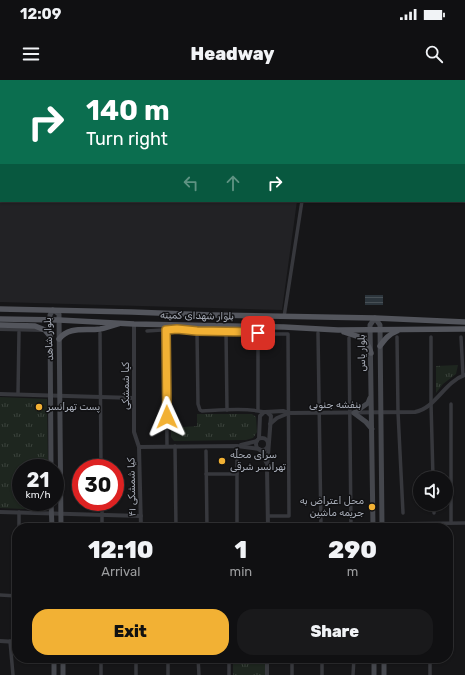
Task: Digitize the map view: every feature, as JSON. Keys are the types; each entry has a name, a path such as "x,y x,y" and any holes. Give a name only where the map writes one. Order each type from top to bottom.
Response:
{"main road":[{"name":"بلوار شهدای کمیته","path":"0,309 375,318 465,322"},
{"name":"بلوار شاهد","path":"51,459 50,315 53,310 59,314 61,523"},
{"name":"بلوار یاس","path":"372,523 370,325 375,318 380,325 382,523"},
{"name":"بلوار شهدای کمیته","path":"0,319 277,327 371,332 465,329"},
{"path":"59,339 70,331 109,328 122,323"},
{"path":"0,325 35,326 45,330 50,336"},
{"path":"338,330 357,336 366,341 371,353"},
{"path":"380,346 392,333 402,330"},
{"path":"371,396 368,403 352,413 366,422 372,429"},
{"path":"51,513 52,523"},
{"path":"54,663 54,675"},
{"path":"62,663 63,675"},
{"path":"374,663 374,675"},
{"path":"384,663 384,675"}],"street":[{"path":"284,317 302,202"},
{"name":"کیا شمشکی","path":"134,324 134,432 140,447"},
{"path":"0,329 45,330"},
{"path":"147,331 177,329 197,331 257,332 259,334 258,410"},
{"path":"166,330 167,446"},
{"name":"بنفشه جنوبی","path":"197,331 198,407 202,411 258,410 266,412 283,411 289,413 415,412 420,411 431,404"},
{"path":"226,331 227,410"},
{"path":"18,394 19,332"},
{"path":"100,333 101,459"},
{"path":"318,333 321,523"},
{"path":"268,516 289,516 288,334 271,334"},
{"path":"397,337 398,412 403,513"},
{"path":"432,337 431,404 433,471"},
{"path":"431,404 451,383 464,375 461,337"},
{"path":"350,338 352,413 351,523"},
{"path":"0,394 134,398"},
{"path":"451,404 451,523 465,523"},
{"path":"267,468 263,453 256,444 258,439 260,416 262,413 266,412 271,416 267,468 268,523"},
{"name":"بنفشه جنوبی","path":"270,424 277,418 289,413"},
{"path":"140,447 237,446 262,450 268,447 268,440 262,437 250,443 237,446"},
{"path":"175,446 176,523"},
{"path":"237,446 237,523"},
{"name":"۴۱ کیا شمشکی","path":"140,447 141,523"},
{"path":"206,451 207,523"},
{"path":"206,474 237,474"},
{"path":"102,511 102,523"},
{"path":"0,512 141,516"},
{"path":"19,512 19,523"},
{"path":"0,595 12,596"},
{"path":"0,641 10,641 12,675"},
{"path":"101,663 101,675"},
{"path":"136,663 136,675"},
{"path":"168,663 168,675"},
{"path":"198,663 198,675"},
{"path":"229,663 230,675"},
{"path":"267,663 267,675"},
{"path":"292,663 292,675"},
{"path":"322,663 322,675"},
{"path":"354,663 354,675"},
{"path":"430,663 430,675"}],"shaded area":[{"path":"0,202 297,202 282,310 0,302"},
{"path":"365,295 383,295 383,305 365,305"},
{"path":"204,663 227,663 227,664"}],"green space":[{"path":"458,365 456,374 443,384 436,393 436,366"},
{"path":"0,397 47,399 48,459 12,459 12,508 0,508"},
{"path":"197,414 252,414 256,417 257,432 253,438 246,440 174,441 171,437 171,428 197,426"},
{"path":"233,663 265,663 265,675 233,675"}],"place":[{"name":"پست تهرانسر","path":"39,407"},
{"name":"سرای محلّه تهرانسر شرقی","path":"222,461"},
{"name":"محل اعتراض به جریمه ماشین","path":"372,507"}],"route":[{"path":"167,417 166,330 177,329 258,333"}]}
